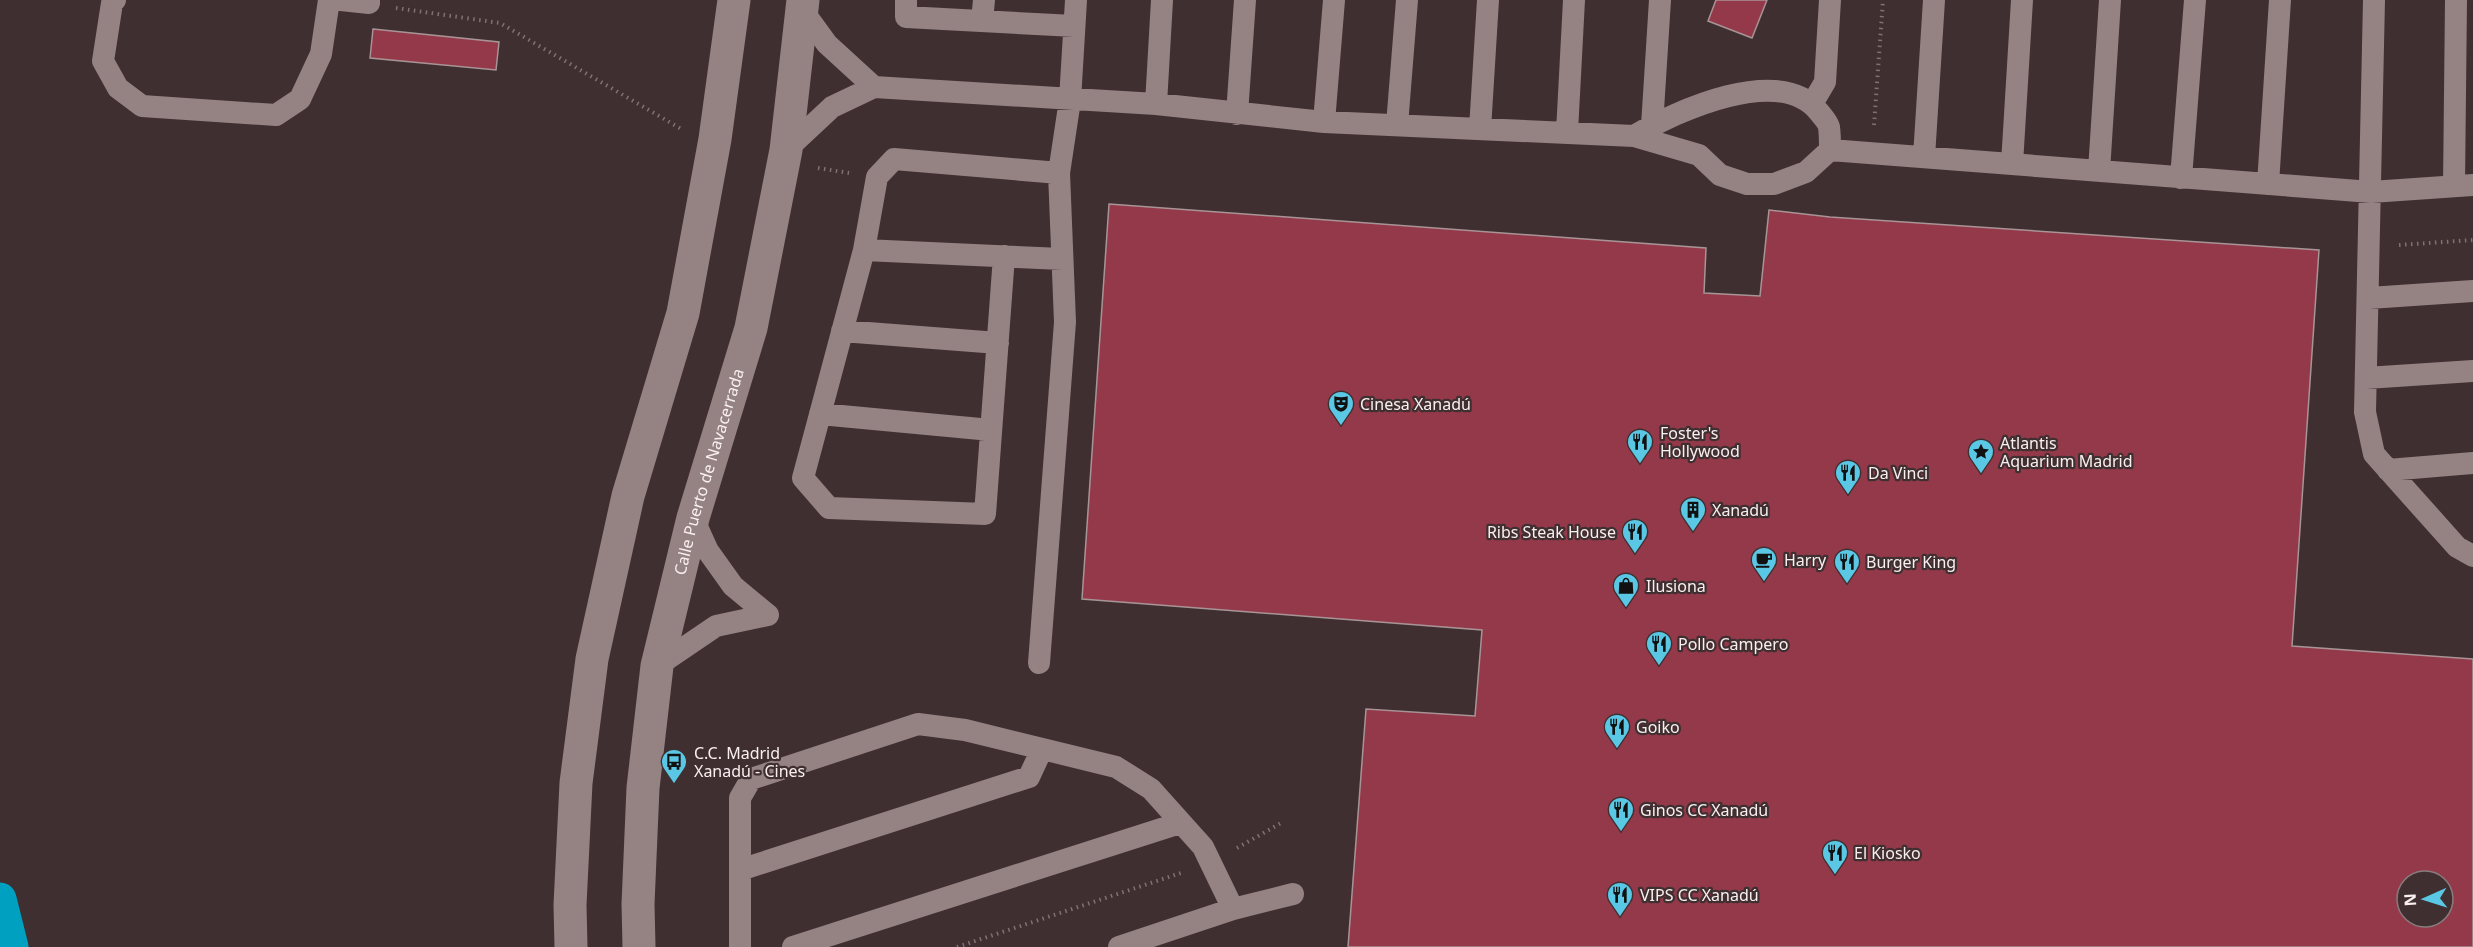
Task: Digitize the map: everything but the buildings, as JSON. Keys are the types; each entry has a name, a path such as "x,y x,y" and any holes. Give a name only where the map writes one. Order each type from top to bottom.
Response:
{"highway":[{"path":"0,899 12,947"}],"street":[{"path":"571,947 570,905 576,783 592,659 628,496 683,313 716,139 734,0"},
{"name":"Calle Puerto de Navacerrada","path":"639,947 638,904 643,788 657,666 693,518 751,328 786,150 803,6"}],"lane":[{"path":"115,0 112,3 103,61 118,88 142,106 276,116 300,99 321,54 329,0"},
{"path":"341,0 369,2"},
{"path":"906,0 906,17 983,10 1074,26"},
{"path":"1039,663 1065,322 1059,173 1070,100 1076,0"},
{"path":"1156,104 1162,0"},
{"path":"1237,114 1245,0"},
{"path":"1324,122 1334,0"},
{"path":"1397,125 1407,0"},
{"path":"1480,129 1488,0"},
{"path":"1567,132 1574,0"},
{"path":"1643,131 1660,0"},
{"path":"1812,104 1825,82 1830,0"},
{"path":"1924,158 1934,0"},
{"path":"2012,164 2022,0"},
{"path":"2099,171 2110,0"},
{"path":"2181,178 2194,0"},
{"path":"2268,184 2280,0"},
{"path":"2374,0 2366,412 2374,454 2457,547 2473,556"},
{"path":"1643,131 1699,155 1720,175 1747,184 1774,184 1806,172 1830,150 2371,192 2464,186 2456,0"},
{"path":"803,6 827,44 874,87"},
{"path":"786,150 832,107 874,87 1156,104 1324,122 1567,132 1643,131 1742,92 1784,92 1812,104 1829,125 1830,150"},
{"path":"1004,256 985,514 828,507 803,478 864,250 877,177 894,159 1059,173"},
{"path":"864,250 1062,259"},
{"path":"2368,298 2473,291"},
{"path":"842,331 998,343"},
{"path":"2366,378 2473,371"},
{"path":"820,414 991,430"},
{"path":"2388,470 2473,463"},
{"path":"657,666 716,626 768,615 733,586 708,551 693,518"},
{"path":"740,947 740,798 751,779 918,724 965,730 1116,767 1151,789 1203,847 1233,909"},
{"path":"740,870 1029,777 1042,749"},
{"path":"793,947 1180,823"},
{"path":"1119,947 1233,909 1293,894"}],"path":[{"path":"1872,154 1884,0"},
{"path":"369,2 500,23 681,129 716,139"},
{"path":"786,150 813,154 809,166 877,177"},
{"path":"2369,245 2473,240"},
{"path":"957,947 1210,863 1281,823"}],"place":[{"name":"Cinesa Xanadú","path":"1341,427"},
{"name":"Foster's Hollywood","path":"1640,465"},
{"name":"Atlantis Aquarium Madrid","path":"1981,475"},
{"name":"Da Vinci","path":"1848,496"},
{"name":"Xanadú","path":"1693,533"},
{"name":"Ribs Steak House","path":"1635,555"},
{"name":"Harry","path":"1764,583"},
{"name":"Burger King","path":"1847,585"},
{"name":"Ilusiona","path":"1626,609"},
{"name":"Pollo Campero","path":"1659,667"},
{"name":"Goiko","path":"1617,750"},
{"name":"C.C. Madrid Xanadú - Cines","path":"674,785"},
{"name":"Ginos CC Xanadú","path":"1621,833"},
{"name":"El Kiosko","path":"1835,876"},
{"name":"VIPS CC Xanadú","path":"1620,918"}]}
